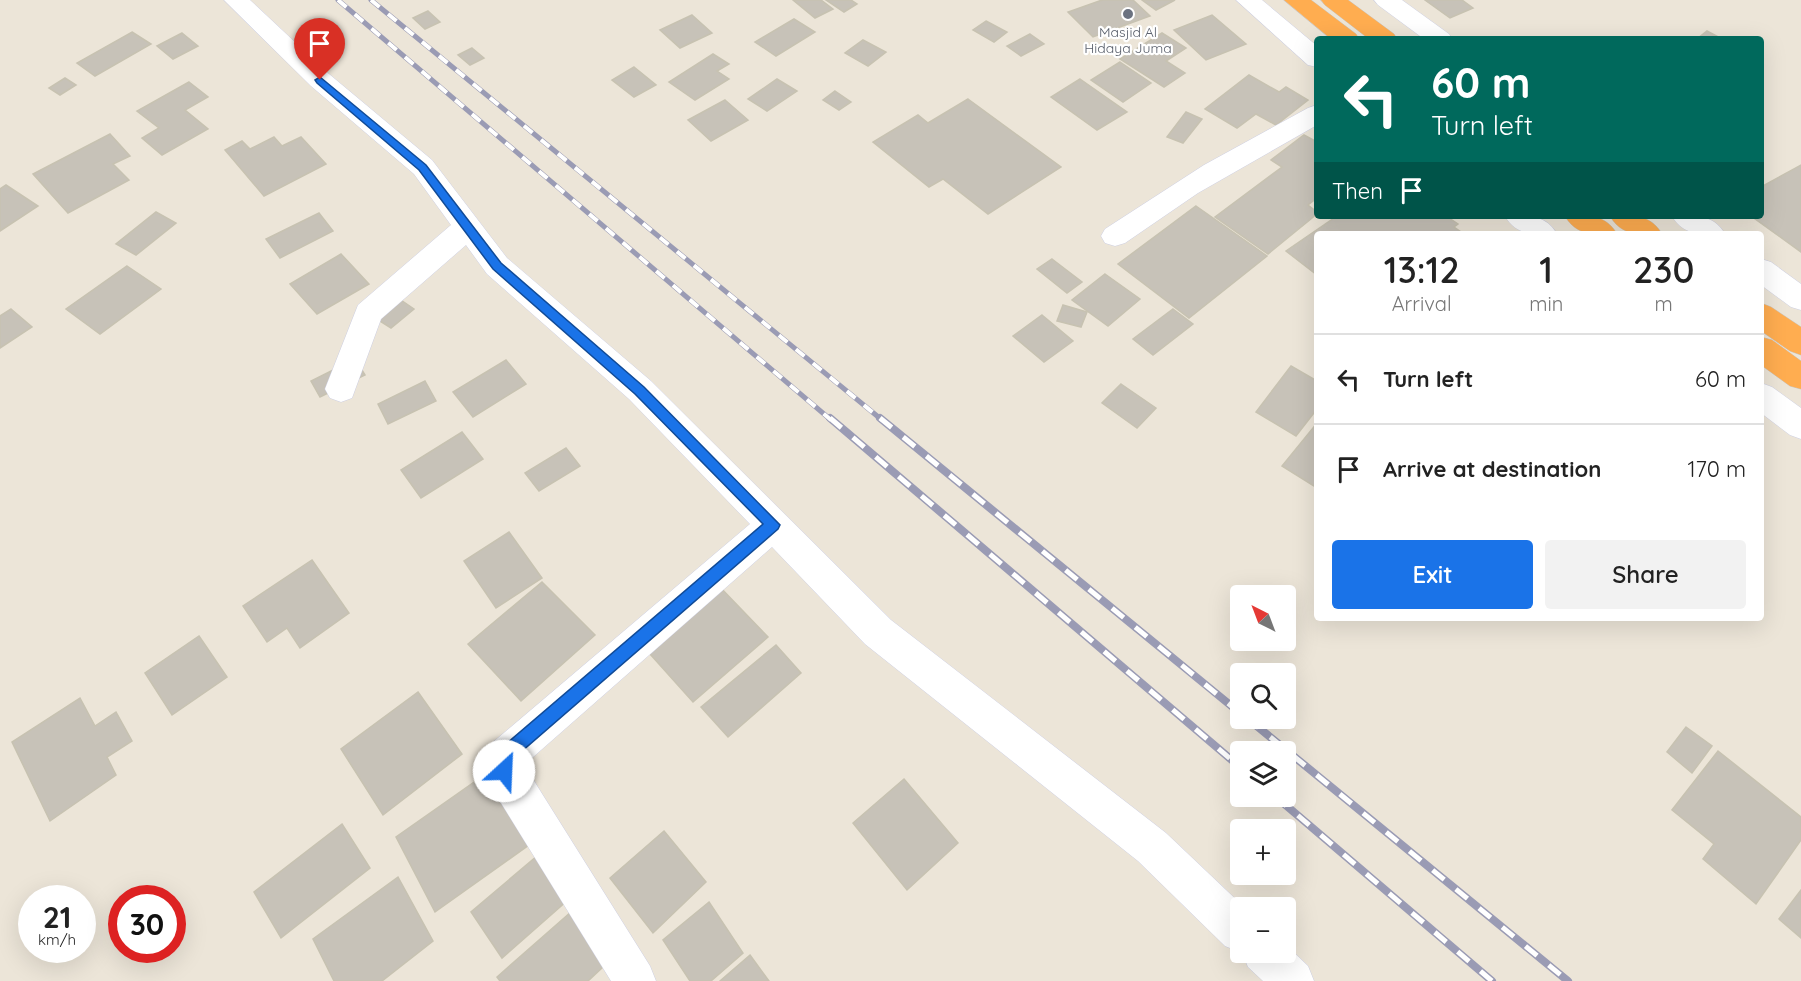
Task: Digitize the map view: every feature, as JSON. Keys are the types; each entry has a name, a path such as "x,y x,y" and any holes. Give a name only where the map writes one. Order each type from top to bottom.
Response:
{"highway":[{"path":"1296,0 1343,36"},
{"path":"1333,0 1381,36"},
{"path":"1583,219 1598,231"},
{"path":"1628,219 1644,231"},
{"path":"1764,317 1801,343"},
{"path":"1764,351 1801,377"}],"street":[{"path":"236,0 320,80 423,167 497,266 639,390 878,632 1152,847 1230,921"},
{"path":"1248,0 1314,56"},
{"path":"1386,0 1436,36"},
{"path":"1115,236 1169,198 1246,152 1314,116"},
{"path":"1523,219 1539,231"},
{"path":"1690,219 1707,231"},
{"path":"341,389 368,313 468,227"},
{"path":"1764,272 1801,299"},
{"path":"1764,398 1801,426"},
{"path":"635,981 504,771 505,756 773,525"},
{"path":"1274,963 1293,981"}],"building":[{"path":"793,0 821,0 833,9 815,18"},
{"path":"826,0 851,0 857,4 844,12"},
{"path":"1102,0 1133,0 1150,16 1093,37 1068,12"},
{"path":"1142,0 1175,0 1156,10"},
{"path":"1425,0 1462,0 1473,8 1450,18"},
{"path":"428,11 440,22 425,29 413,18"},
{"path":"692,15 712,33 680,48 660,30"},
{"path":"1212,15 1246,44 1206,60 1174,30"},
{"path":"794,19 815,32 776,56 755,42"},
{"path":"986,21 1007,32 994,42 973,30"},
{"path":"1707,31 1716,36 1701,36"},
{"path":"132,32 151,44 95,76 77,63"},
{"path":"182,33 198,46 173,59 157,46"},
{"path":"1162,33 1186,48 1166,61 1185,73 1164,87 1120,59"},
{"path":"1030,34 1044,44 1021,56 1007,46"},
{"path":"863,40 886,52 868,66 845,53"},
{"path":"472,48 484,58 470,65 458,55"},
{"path":"713,54 729,64 717,71 729,79 695,100 669,82"},
{"path":"1120,62 1151,83 1123,102 1091,80"},
{"path":"634,67 656,85 634,97 612,80"},
{"path":"1249,75 1279,92 1286,87 1308,100 1276,125 1256,114 1237,128 1205,109"},
{"path":"65,78 76,85 60,95 49,88"},
{"path":"777,79 797,91 767,111 748,99"},
{"path":"1080,79 1127,112 1097,130 1051,97"},
{"path":"189,82 208,97 185,110 208,129 162,155 142,138 159,128 137,111"},
{"path":"835,91 851,102 839,110 823,100"},
{"path":"968,99 1061,167 988,214 943,179 929,187 873,142 918,115 928,123"},
{"path":"725,100 748,120 711,141 688,120"},
{"path":"1186,112 1202,119 1183,143 1167,137"},
{"path":"110,134 130,156 113,164 129,180 68,213 33,174"},
{"path":"1304,135 1314,140 1314,200 1308,205 1314,210 1314,216 1268,254 1215,217 1282,167 1271,160"},
{"path":"274,137 282,146 301,137 326,164 264,196 225,150 242,141 250,149"},
{"path":"1801,165 1801,252 1755,219 1764,219 1764,185"},
{"path":"6,185 38,206 0,231 0,189"},
{"path":"1196,206 1267,256 1189,318 1118,264"},
{"path":"156,212 176,223 136,255 116,244"},
{"path":"319,213 333,231 280,258 266,239"},
{"path":"1333,219 1450,219 1458,224 1454,227 1460,231 1315,231"},
{"path":"1314,232 1314,273 1286,251"},
{"path":"341,254 369,284 317,314 290,284"},
{"path":"1052,259 1082,282 1067,293 1037,269"},
{"path":"127,266 161,289 100,334 66,309"},
{"path":"1105,274 1140,299 1108,326 1072,300"},
{"path":"398,298 414,309 391,328 375,318"},
{"path":"1063,305 1087,312 1081,327 1057,321"},
{"path":"11,309 32,327 0,348 0,316"},
{"path":"1173,309 1193,324 1153,355 1133,339"},
{"path":"1042,315 1073,341 1044,362 1013,336"},
{"path":"355,359 365,375 320,397 311,381"},
{"path":"506,360 526,384 473,417 453,392"},
{"path":"1291,366 1314,379 1314,413 1296,436 1256,412"},
{"path":"425,381 436,401 388,424 378,404"},
{"path":"1121,384 1156,408 1137,428 1102,403"},
{"path":"1314,427 1314,486 1282,466"},
{"path":"462,432 483,459 421,498 401,470"},
{"path":"566,448 580,466 539,491 525,473"},
{"path":"509,532 542,578 496,608 464,561"},
{"path":"312,560 349,613 300,648 287,628 267,642 243,606"},
{"path":"542,582 595,635 521,701 468,644"},
{"path":"717,584 768,637 693,702 642,645"},
{"path":"199,636 227,677 172,715 145,673"},
{"path":"776,645 801,673 728,737 701,707"},
{"path":"418,692 462,754 383,815 341,749"},
{"path":"80,698 95,726 116,712 132,741 107,757 116,775 50,821 12,742"},
{"path":"1686,727 1712,746 1692,773 1667,752"},
{"path":"1718,751 1801,817 1801,840 1756,904 1703,859 1714,844 1672,810"},
{"path":"487,773 529,845 435,912 396,837"},
{"path":"904,779 958,843 907,890 853,823"},
{"path":"342,824 370,868 281,938 254,892"},
{"path":"664,831 706,882 653,933 610,878"},
{"path":"544,850 576,893 502,958 471,912"},
{"path":"398,877 433,941 382,981 334,981 313,939"},
{"path":"1801,890 1801,938 1779,919"},
{"path":"709,902 743,953 711,981 690,981 663,940"},
{"path":"580,904 617,954 588,981 500,981 497,977"},
{"path":"750,955 769,981 720,981"}],"railway":[{"path":"338,0 831,420"},
{"path":"371,0 882,420"},
{"path":"830,418 1230,758"},
{"path":"880,418 1230,705"},
{"path":"1260,729 1568,981"},
{"path":"1288,807 1492,981"}],"place":[{"name":"Masjid Al Hidaya Juma","path":"1128,14"}],"route":[{"path":"320,80 423,167 497,266 639,390 773,525 505,756 504,771"}]}
